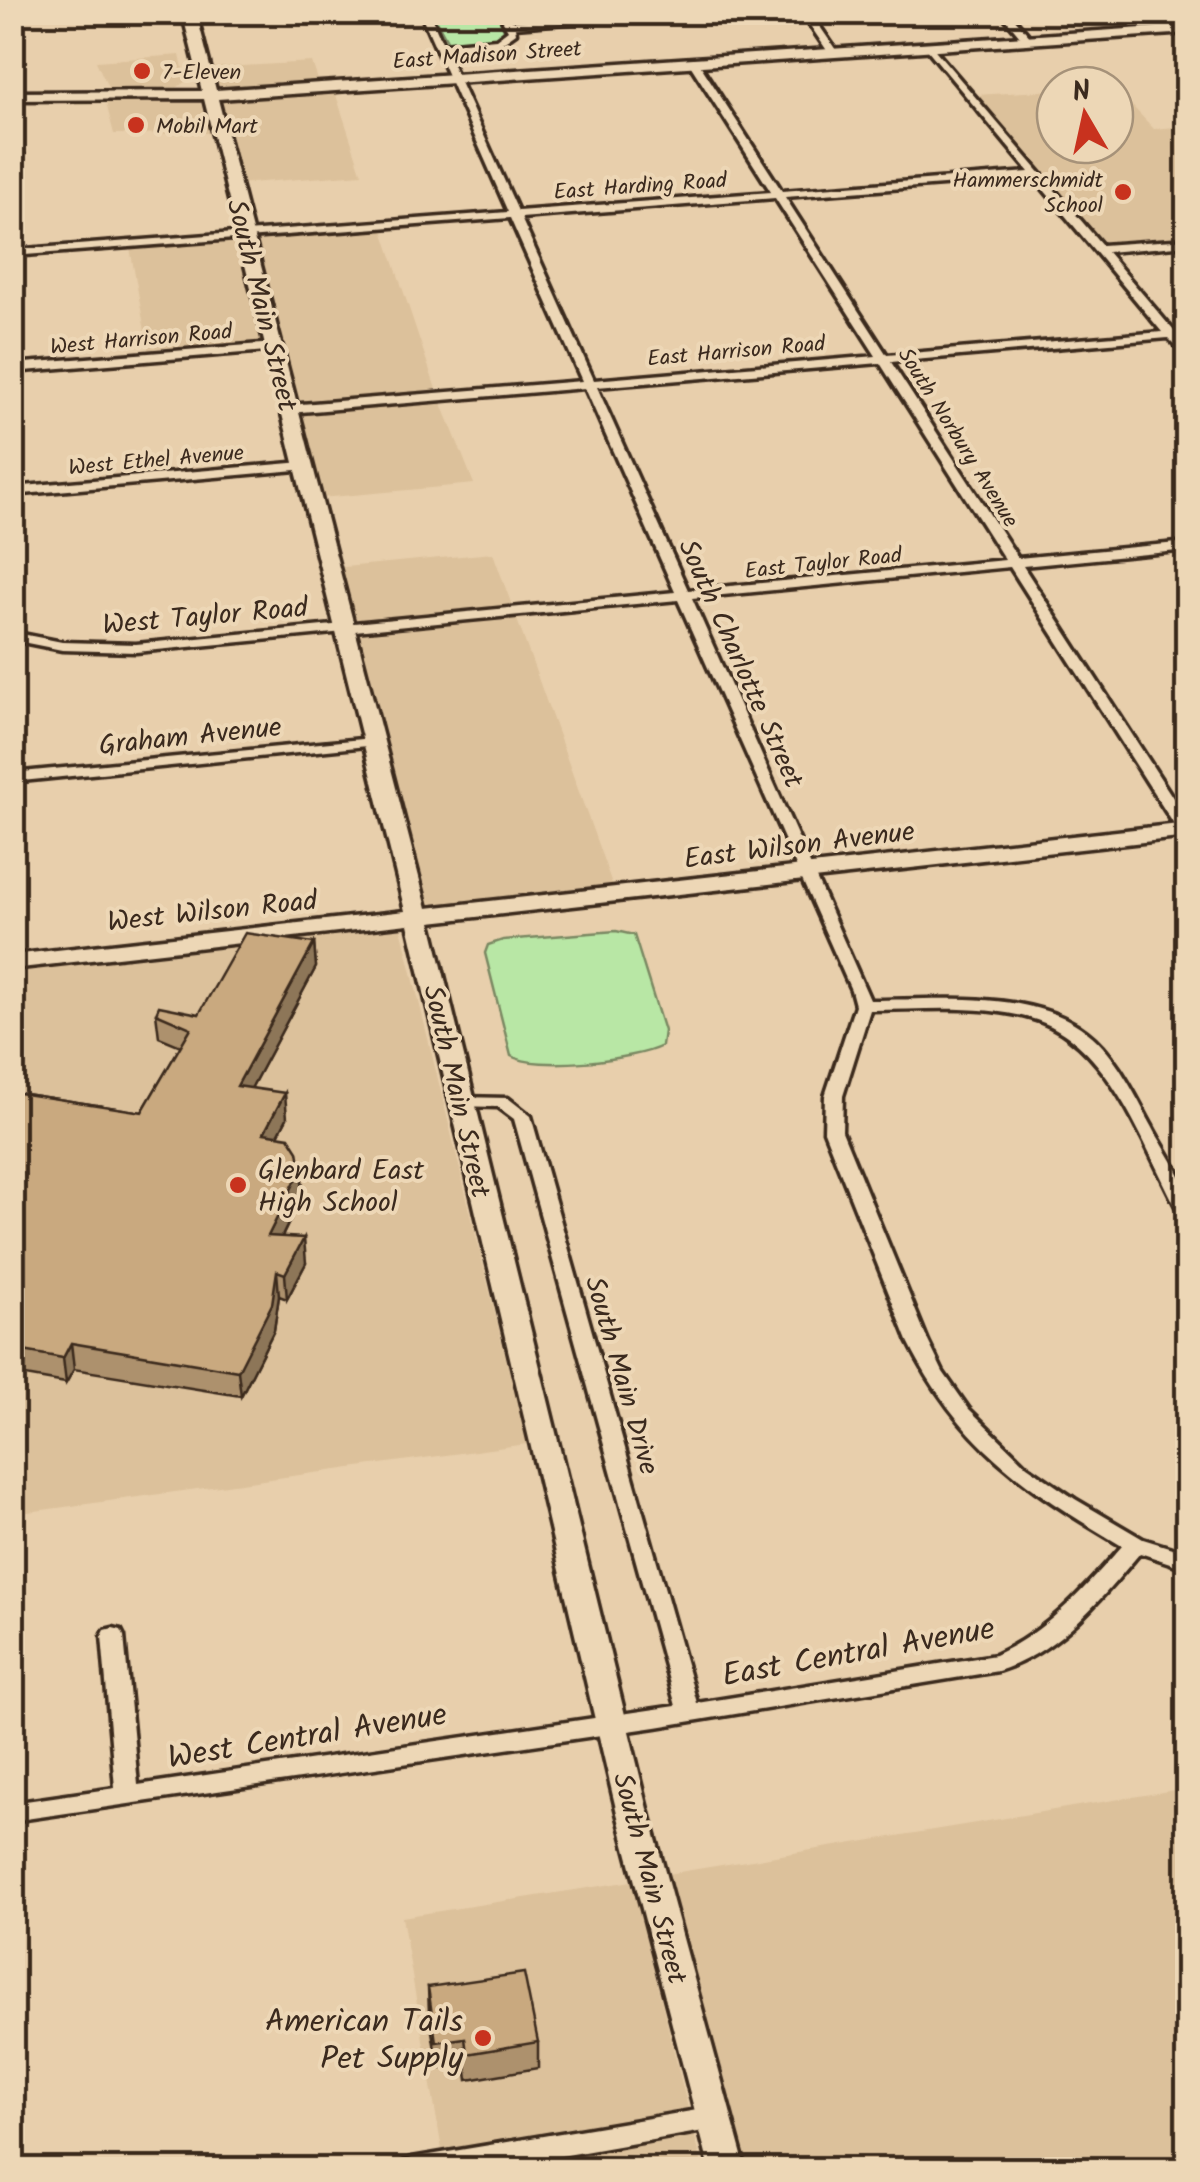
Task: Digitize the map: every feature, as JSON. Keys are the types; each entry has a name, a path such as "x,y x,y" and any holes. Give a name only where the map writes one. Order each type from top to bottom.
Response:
{"main road":[{"name":"South Main Street","path":"189,12 418,918 610,1722 728,2170"},
{"name":"East Madison Street","path":"12,96 208,95 1188,29"},
{"name":"East Wilson Avenue","path":"418,918 1186,831"},
{"name":"West Wilson Road","path":"12,962 418,918"}],"street":[{"name":"South Charlotte Street","path":"424,12 863,1005"},
{"path":"439,47 498,42 512,34 502,12"},
{"path":"510,24 700,12"},
{"path":"805,12 833,53"},
{"path":"1004,12 1028,40"},
{"path":"930,47 1188,354"},
{"name":"South Norbury Avenue","path":"694,63 1186,831"},
{"path":"12,119 18,154 12,159"},
{"name":"East Harding Road","path":"12,253 1037,175"},
{"path":"1099,249 1188,242"},
{"name":"East Harrison Road","path":"289,409 1188,332"},
{"name":"West Harrison Road","path":"12,368 274,348"},
{"name":"West Ethel Avenue","path":"12,491 303,466"},
{"name":"East Taylor Road","path":"343,628 1188,546"},
{"name":"West Taylor Road","path":"12,636 62,646 120,649 343,628"},
{"name":"Graham Avenue","path":"12,778 372,742"},
{"path":"1188,1212 1100,1053 1068,1026 1011,1009 863,1005 834,1096 833,1130 934,1374 962,1414 1020,1471 1136,1544 1188,1561"},
{"name":"South Main Drive","path":"460,1102 502,1102 522,1116 689,1713"},
{"name":"East Central Avenue","path":"610,1722 998,1663 1023,1654 1065,1625 1136,1544"},
{"path":"113,1636 128,1794"},
{"name":"West Central Avenue","path":"12,1812 610,1722"},
{"path":"412,2170 714,2118"}],"shaded area":[{"path":"180,55 186,81 178,87 109,90 96,61"},
{"path":"312,62 320,86 214,93 209,68"},
{"path":"334,89 362,174 237,184 215,97"},
{"name":"Hammerschmidt School","path":"1035,91 1035,165 1135,165 1135,109 1154,129 1187,126 1187,239 1103,246 976,95"},
{"path":"199,98 210,133 114,134 105,99"},
{"path":"382,227 435,386 474,484 320,498 251,237"},
{"path":"238,234 265,350 150,359 129,242"},
{"path":"493,553 615,892 421,914 334,568"},
{"name":"Glenbard East High School","path":"401,928 527,1444 13,1514 12,972"},
{"path":"1187,1788 1187,2169 744,2169 667,1874"},
{"path":"632,1881 703,2169 333,2170 442,2150 402,1917"}],"green space":[{"path":"432,13 497,13 506,34 497,40 449,44"},
{"path":"616,931 634,935 664,1031 662,1046 631,1056 586,1062 541,1063 511,1056 485,953 488,945 503,940"}],"building":[{"name":"Glenbard East High School","path":"245,933 314,943 237,1086 285,1093 264,1133 289,1137 298,1151 301,1169 268,1236 304,1238 285,1274 277,1271 272,1304 238,1371 71,1343 63,1358 12,1349 18,1335 12,1334 12,1092 142,1112 191,1028 156,1013 159,1006 199,1014"},
{"path":"524,1973 538,2042 467,2054 465,2038 436,2042 428,1987"}],"place":[{"name":"7-Eleven","path":"142,71"},
{"name":"Mobil Mart","path":"136,125"},
{"name":"Hammerschmidt School","path":"1123,192"},
{"name":"Glenbard East High School","path":"238,1185"},
{"name":"American Tails Pet Supply","path":"483,2038"}]}
